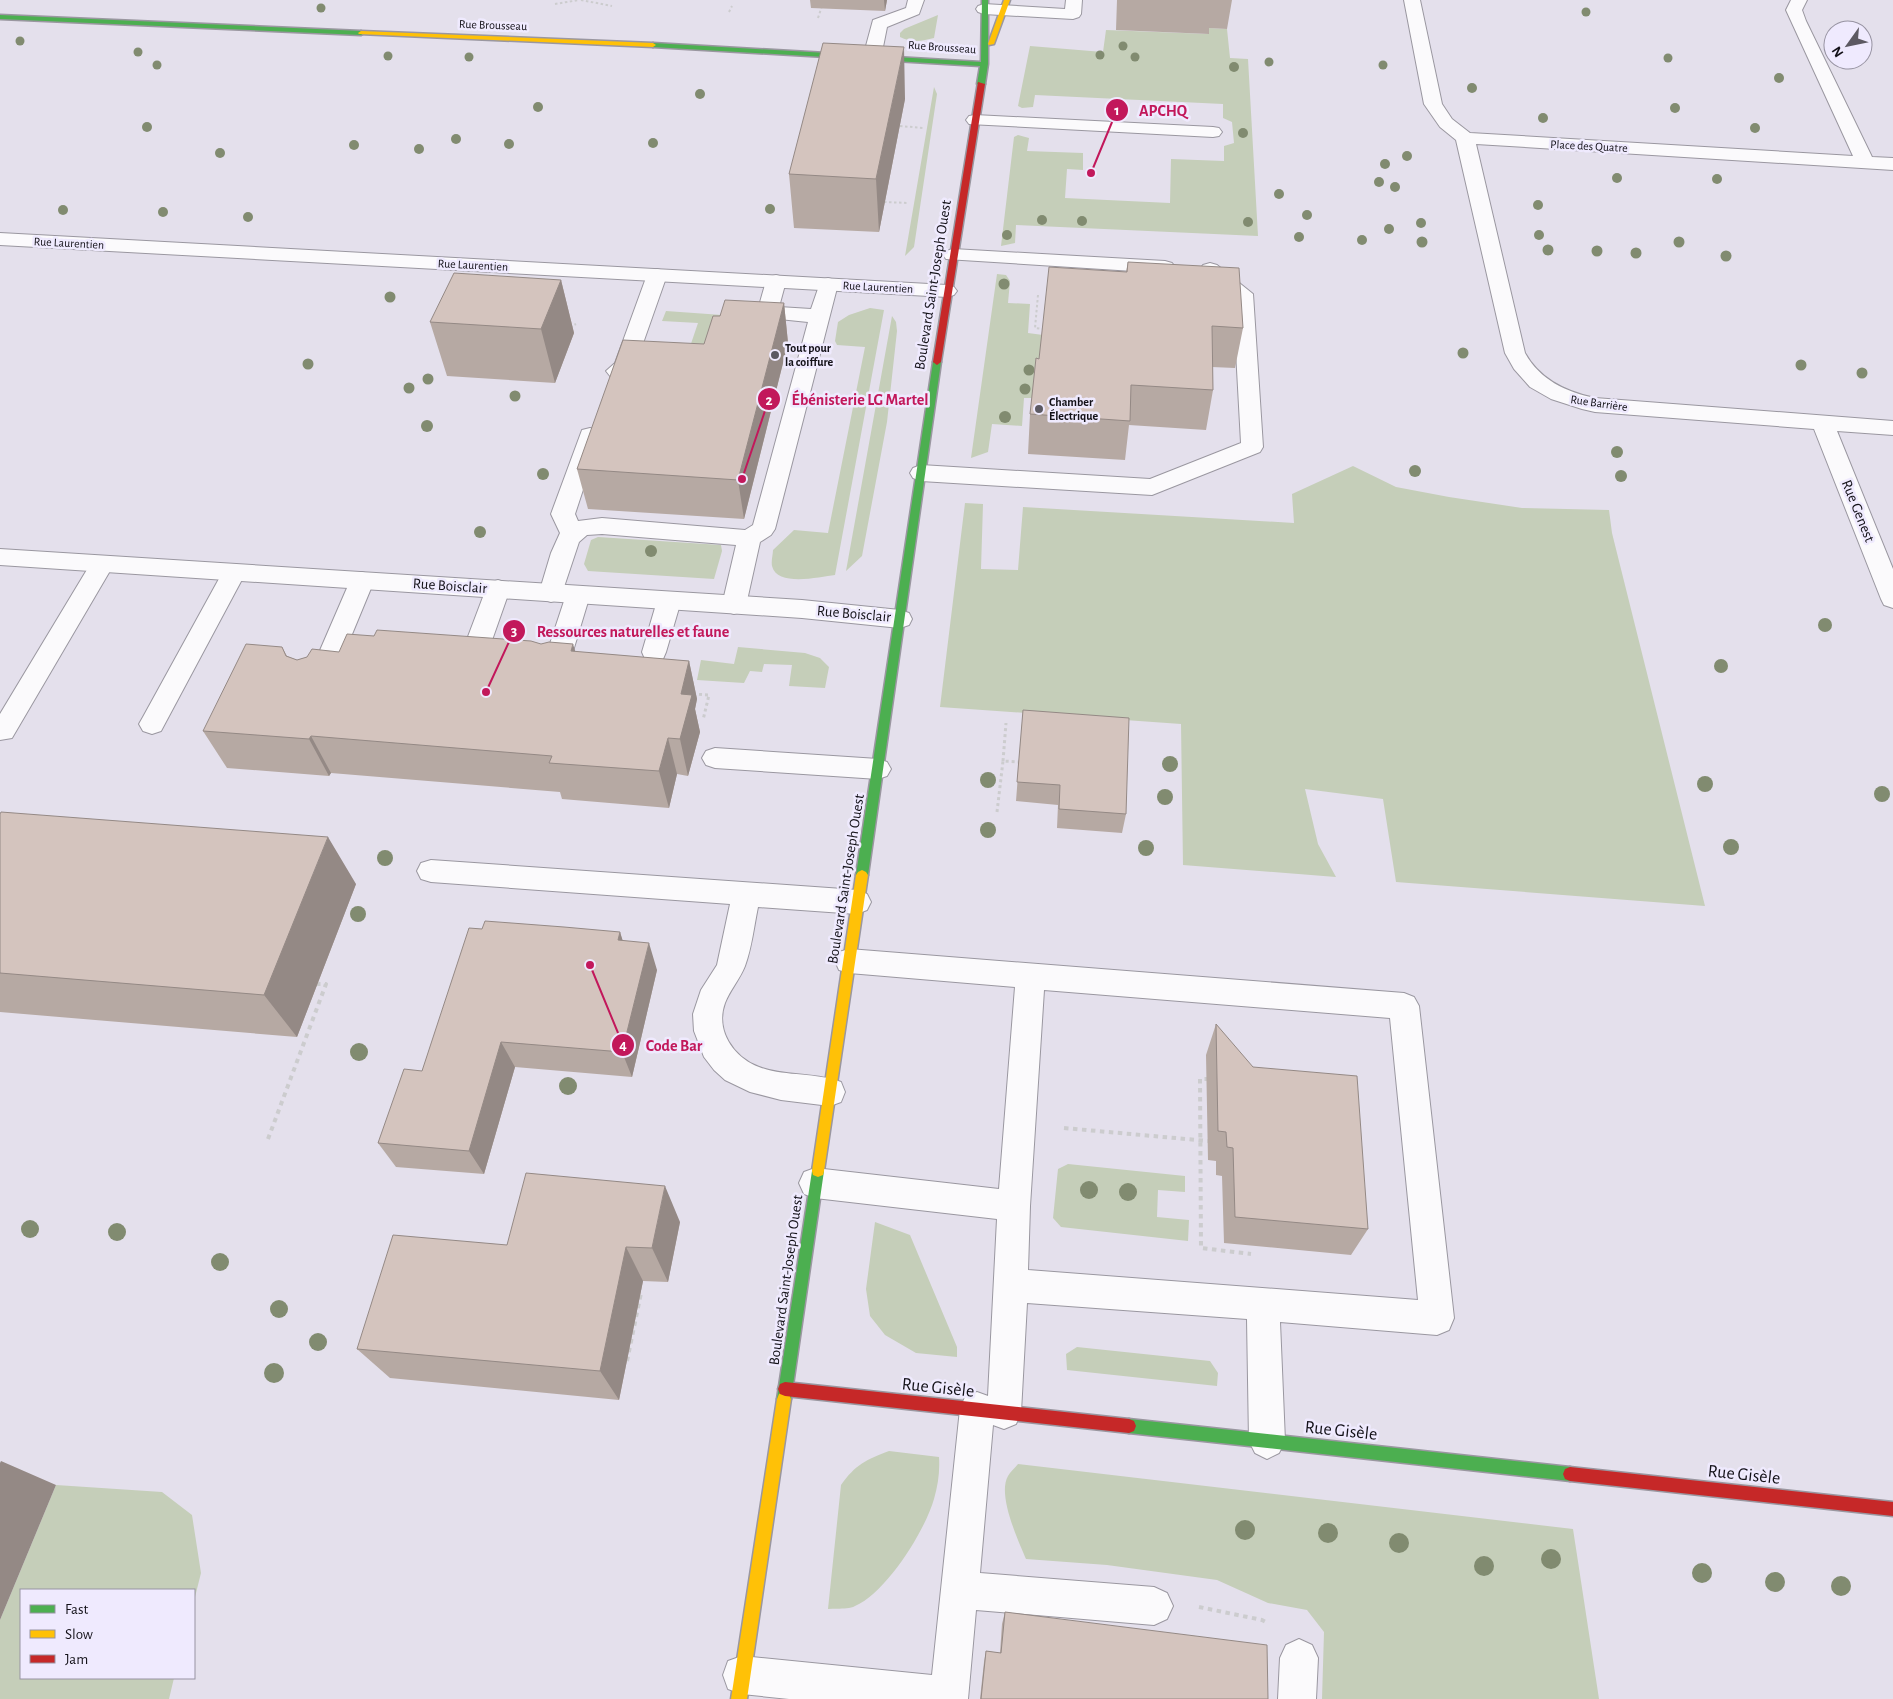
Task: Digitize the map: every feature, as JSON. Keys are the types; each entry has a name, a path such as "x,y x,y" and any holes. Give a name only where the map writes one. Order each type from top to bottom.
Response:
{"main road":[{"name":"Boulevard Saint-Joseph Ouest","path":"741,1687 878,769 947,291 984,64 984,2"},
{"name":"Boulevard Saint-Joseph Ouest","path":"984,64 1005,4"},
{"name":"Rue Brousseau","path":"0,17 681,47 984,64"},
{"name":"Rue Gisèle","path":"785,1389 1893,1509"}],"street":[{"path":"872,57 879,24 913,11 916,0"},
{"path":"984,2 1073,14 1074,0"},
{"path":"1412,0 1432,104 1446,123 1465,138"},
{"path":"1799,0 1794,10 1798,22 1866,162"},
{"path":"975,120 1213,132"},
{"name":"Place des Quatre","path":"1465,138 1893,164"},
{"name":"Rue Barrière","path":"1465,138 1515,353 1527,373 1547,390 1578,402 1595,405 1893,428"},
{"name":"Rue Laurentien","path":"0,239 947,291"},
{"path":"921,473 1152,487 1252,446 1243,294 1212,269 953,255"},
{"path":"608,384 611,374 624,366 657,275"},
{"path":"776,281 767,313 820,316"},
{"path":"551,593 567,542 572,533 588,527 602,526 749,538 763,529 828,284"},
{"path":"572,533 563,514 598,412"},
{"name":"Rue Genest","path":"1823,423 1893,599"},
{"path":"734,605 749,538"},
{"name":"Rue Boisclair","path":"0,557 498,589 900,618"},
{"path":"3,731 102,564"},
{"path":"152,724 234,572"},
{"path":"317,686 362,581"},
{"path":"471,663 498,589"},
{"path":"554,671 578,595"},
{"path":"654,652 669,601"},
{"path":"715,758 878,769"},
{"path":"431,871 858,902"},
{"path":"746,895 730,967 714,992 708,1015 709,1037 721,1059 734,1071 762,1083 830,1092"},
{"path":"849,961 1404,1006 1437,1318 1011,1285"},
{"path":"741,1687 949,1698 960,1590 1011,1285 1014,1206 1030,976"},
{"path":"816,1183 1014,1206"},
{"path":"1263,1304 1267,1441"},
{"path":"960,1590 1154,1606"},
{"path":"1298,1699 1299,1658"}],"path":[{"path":"550,4 580,0 620,8"},
{"path":"729,12 732,6"},
{"path":"900,126 922,128"},
{"path":"884,202 909,203"},
{"path":"1038,305 1035,328 1044,329"},
{"path":"564,330 576,324"},
{"path":"686,693 709,695 702,723"},
{"path":"997,812 1006,723"},
{"path":"1003,761 1019,762"},
{"path":"268,1139 326,984 317,984"},
{"path":"1219,1080 1200,1078 1201,1248 1258,1255"},
{"path":"1020,1124 1208,1141"},
{"path":"627,1361 641,1293"},
{"path":"1154,1606 1202,1607 1262,1620 1283,1631 1294,1644 1299,1658"}],"green space":[{"path":"938,15 934,38 917,41 900,37 900,33 904,29"},
{"path":"1209,28 1227,29 1230,58 1248,59 1258,236 1016,225 1015,243 1001,246 1014,137 1018,135 1029,138 1027,151 1083,153 1083,170 1067,169 1065,198 1170,203 1171,159 1224,161 1224,146 1234,143 1232,122 1223,118 1223,104 1035,95 1033,107 1022,108 1018,106 1030,46 1103,52 1106,30 1208,34"},
{"path":"934,87 937,94 914,247 905,256"},
{"path":"997,274 1006,275 1010,281 1008,303 1030,304 1028,333 1043,335 1033,398 1024,398 1022,426 992,424 988,452 971,458"},
{"path":"870,308 884,310 835,575 809,579 782,577 775,572 772,566 773,550 794,530 828,533 865,347 837,345 835,341 838,322 849,315"},
{"path":"666,311 736,316 678,382 698,323 662,321"},
{"path":"892,316 896,322 897,331 887,422 862,556 846,571"},
{"path":"1353,466 1396,487 1449,497 1522,508 1609,510 1612,533 1705,906 1396,882 1383,799 1305,789 1318,844 1336,877 1183,865 1181,724 940,707 965,503 983,504 981,569 1018,570 1023,507 1294,523 1292,494"},
{"path":"598,537 721,545 722,551 714,579 588,571 584,564 591,540"},
{"path":"738,647 805,653 820,658 829,667 825,688 789,686 792,665 764,664 762,672 750,671 744,683 697,680 701,660 734,664"},
{"path":"1068,1164 1185,1176 1185,1192 1158,1190 1157,1217 1189,1220 1188,1241 1061,1227 1053,1218 1058,1169"},
{"path":"875,1222 910,1235 957,1347 957,1357 916,1353 885,1335 870,1316 866,1289"},
{"path":"1077,1347 1210,1361 1218,1373 1217,1386 1067,1370 1066,1354"},
{"path":"889,1451 939,1457 938,1483 929,1512 903,1560 879,1588 867,1599 852,1607 828,1609 841,1485 851,1472 862,1464"},
{"path":"1018,1464 1573,1529 1599,1699 1322,1699 1324,1632 1307,1610 1268,1603 1217,1580 1107,1565 1026,1559 1010,1518 1005,1494 1005,1484 1008,1476"},
{"path":"56,1485 162,1492 192,1515 201,1573 195,1597 195,1589 20,1589 20,1679 174,1679 169,1699 0,1699 0,1620"}],"building":[{"path":"823,43 904,47 876,179 789,174"},
{"path":"1128,262 1239,268 1243,328 1212,326 1213,390 1131,385 1130,421 1030,414 1036,358 1039,359 1049,267 1127,272"},
{"path":"454,273 561,280 541,329 430,322"},
{"path":"725,300 784,303 738,480 577,469 623,340 704,344 713,316 720,316"},
{"path":"377,630 531,641 541,644 549,642 573,644 571,651 689,661 681,694 692,695 680,739 668,738 659,771 549,763 552,756 311,736 309,739 203,731 246,644 282,647 286,656 297,660 307,657 312,649 339,652 347,634 374,636"},
{"path":"1023,710 1129,718 1126,814 1059,809 1060,785 1017,782"},
{"path":"1,812 328,837 264,995 0,973"},
{"path":"485,921 620,932 618,940 649,943 622,1052 501,1042 469,1151 378,1143 404,1069 422,1071 469,928 482,929"},
{"path":"1216,1024 1253,1067 1357,1076 1368,1229 1235,1217 1233,1148 1227,1147 1226,1132 1218,1131"},
{"path":"526,1173 665,1186 652,1248 626,1247 600,1371 357,1349 393,1235 507,1245"},
{"path":"1005,1612 1267,1645 1268,1699 981,1699 986,1651 1001,1653"}],"traffic: fast":[{"path":"981,84 984,64 985,0"},
{"path":"0,17 361,33"},
{"path":"653,45 984,64"},
{"path":"862,875 937,362"},
{"path":"784,1399 818,1171"},
{"path":"1129,1426 1570,1474"}],"traffic: slow":[{"path":"991,44 1007,0"},
{"path":"361,33 653,45"},
{"path":"818,1171 862,875"},
{"path":"739,1699 784,1399"}],"traffic: jam":[{"path":"937,362 981,84"},
{"path":"785,1389 1129,1426"},
{"path":"1570,1474 1893,1509"}],"place":[{"name":"APCHQ","path":"1091,173"},
{"name":"Tout pour la coiffure","path":"775,355"},
{"name":"Chamber Électrique","path":"1039,409"},
{"name":"Ébénisterie LG Martel","path":"742,479"},
{"name":"Ressources naturelles et faune","path":"486,692"},
{"name":"Code Bar","path":"590,965"}]}
